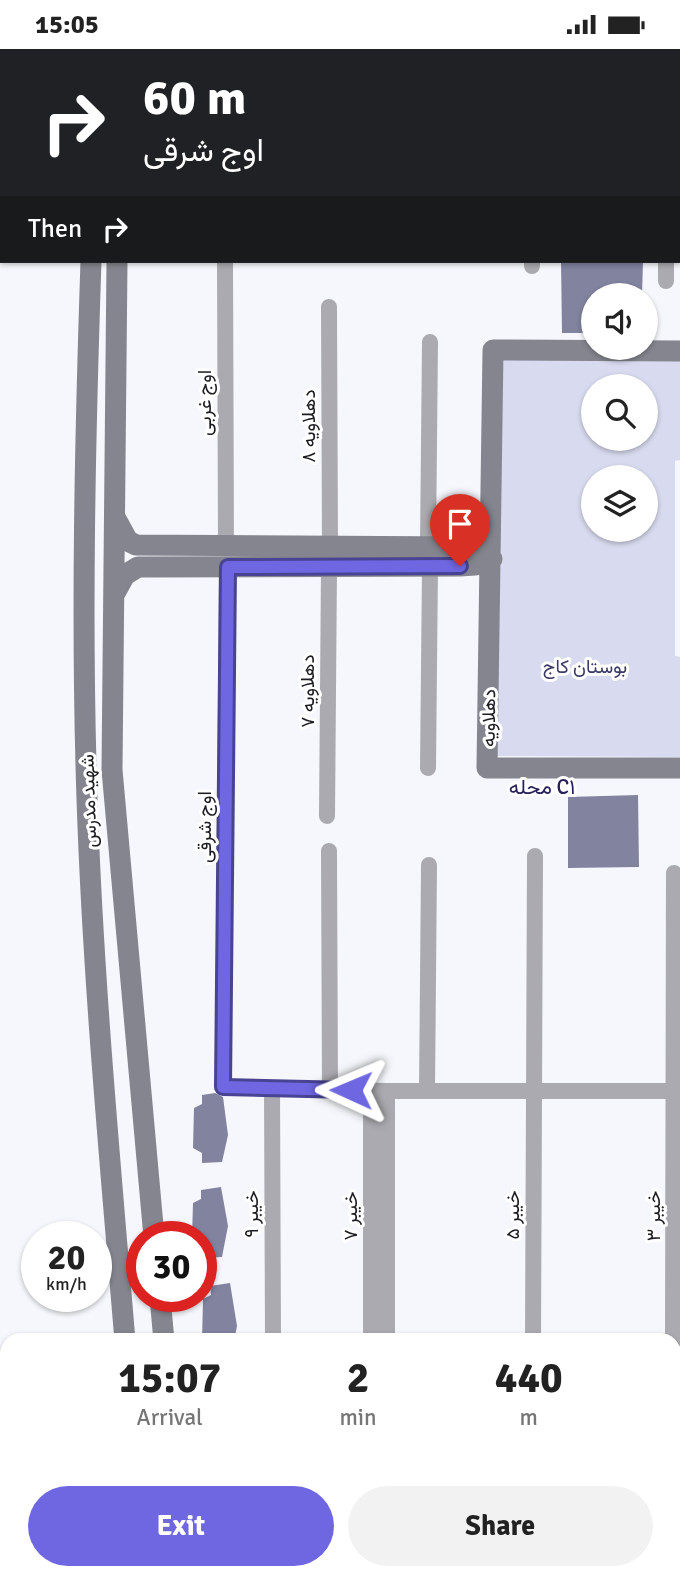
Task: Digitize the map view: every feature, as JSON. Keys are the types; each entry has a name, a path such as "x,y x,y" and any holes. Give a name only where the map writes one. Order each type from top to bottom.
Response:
{"main road":[{"name":"شهید مدرس","path":"91,263 84,471 87,798 102,1058 124,1333"},
{"name":"شهید مدرس","path":"117,263 112,770 154,1221"},
{"name":"دهلاویه","path":"680,351 493,350 487,559 487,768 680,768"},
{"path":"114,515 128,541 136,545 228,567 279,556"},
{"path":"113,596 131,569 226,545 279,556 429,557 475,565 487,559"},
{"path":"161,1312 163,1333"}],"street":[{"name":"اوج غربی","path":"225,263 226,545"},
{"path":"666,263 666,282"},
{"name":"دهلاویه ۸","path":"329,307 329,556"},
{"path":"428,768 430,342"},
{"name":"دهلاویه ۷","path":"327,816 329,556"},
{"name":"اوج شرقی","path":"228,567 223,1087 272,1088"},
{"path":"329,851 330,1090"},
{"name":"خیبر ۵","path":"533,1333 535,856"},
{"path":"427,1091 429,865"},
{"name":"خیبر ۳","path":"673,1333 677,1091 674,873"},
{"path":"272,1088 379,1091 677,1091"},
{"name":"خیبر ۹","path":"272,1088 273,1333"},
{"name":"خیبر ۷","path":"372,1333 379,1252 379,1091"},
{"name":"خیبر ۷","path":"379,1252 386,1333"}],"green space":[{"name":"بوستان کاج","path":"500,357 680,359 680,460 675,461 675,656 680,657 680,757 495,756"}],"building":[{"path":"561,263 643,263 642,283 581,283 581,333 562,333"},
{"path":"638,795 639,867 568,868 568,797"},
{"path":"215,1093 223,1097 228,1135 222,1162 202,1163 202,1153 193,1148 194,1108 202,1104 202,1095"},
{"path":"221,1187 228,1226 222,1257 217,1257 217,1221 192,1221 193,1203 201,1199 201,1190"},
{"path":"230,1283 237,1326 236,1333 202,1333 203,1312 217,1312 217,1285"}],"district":[{"name":"محله C۱","path":"542,787"}],"route":[{"path":"351,1090 223,1087 228,567 460,566"}]}
